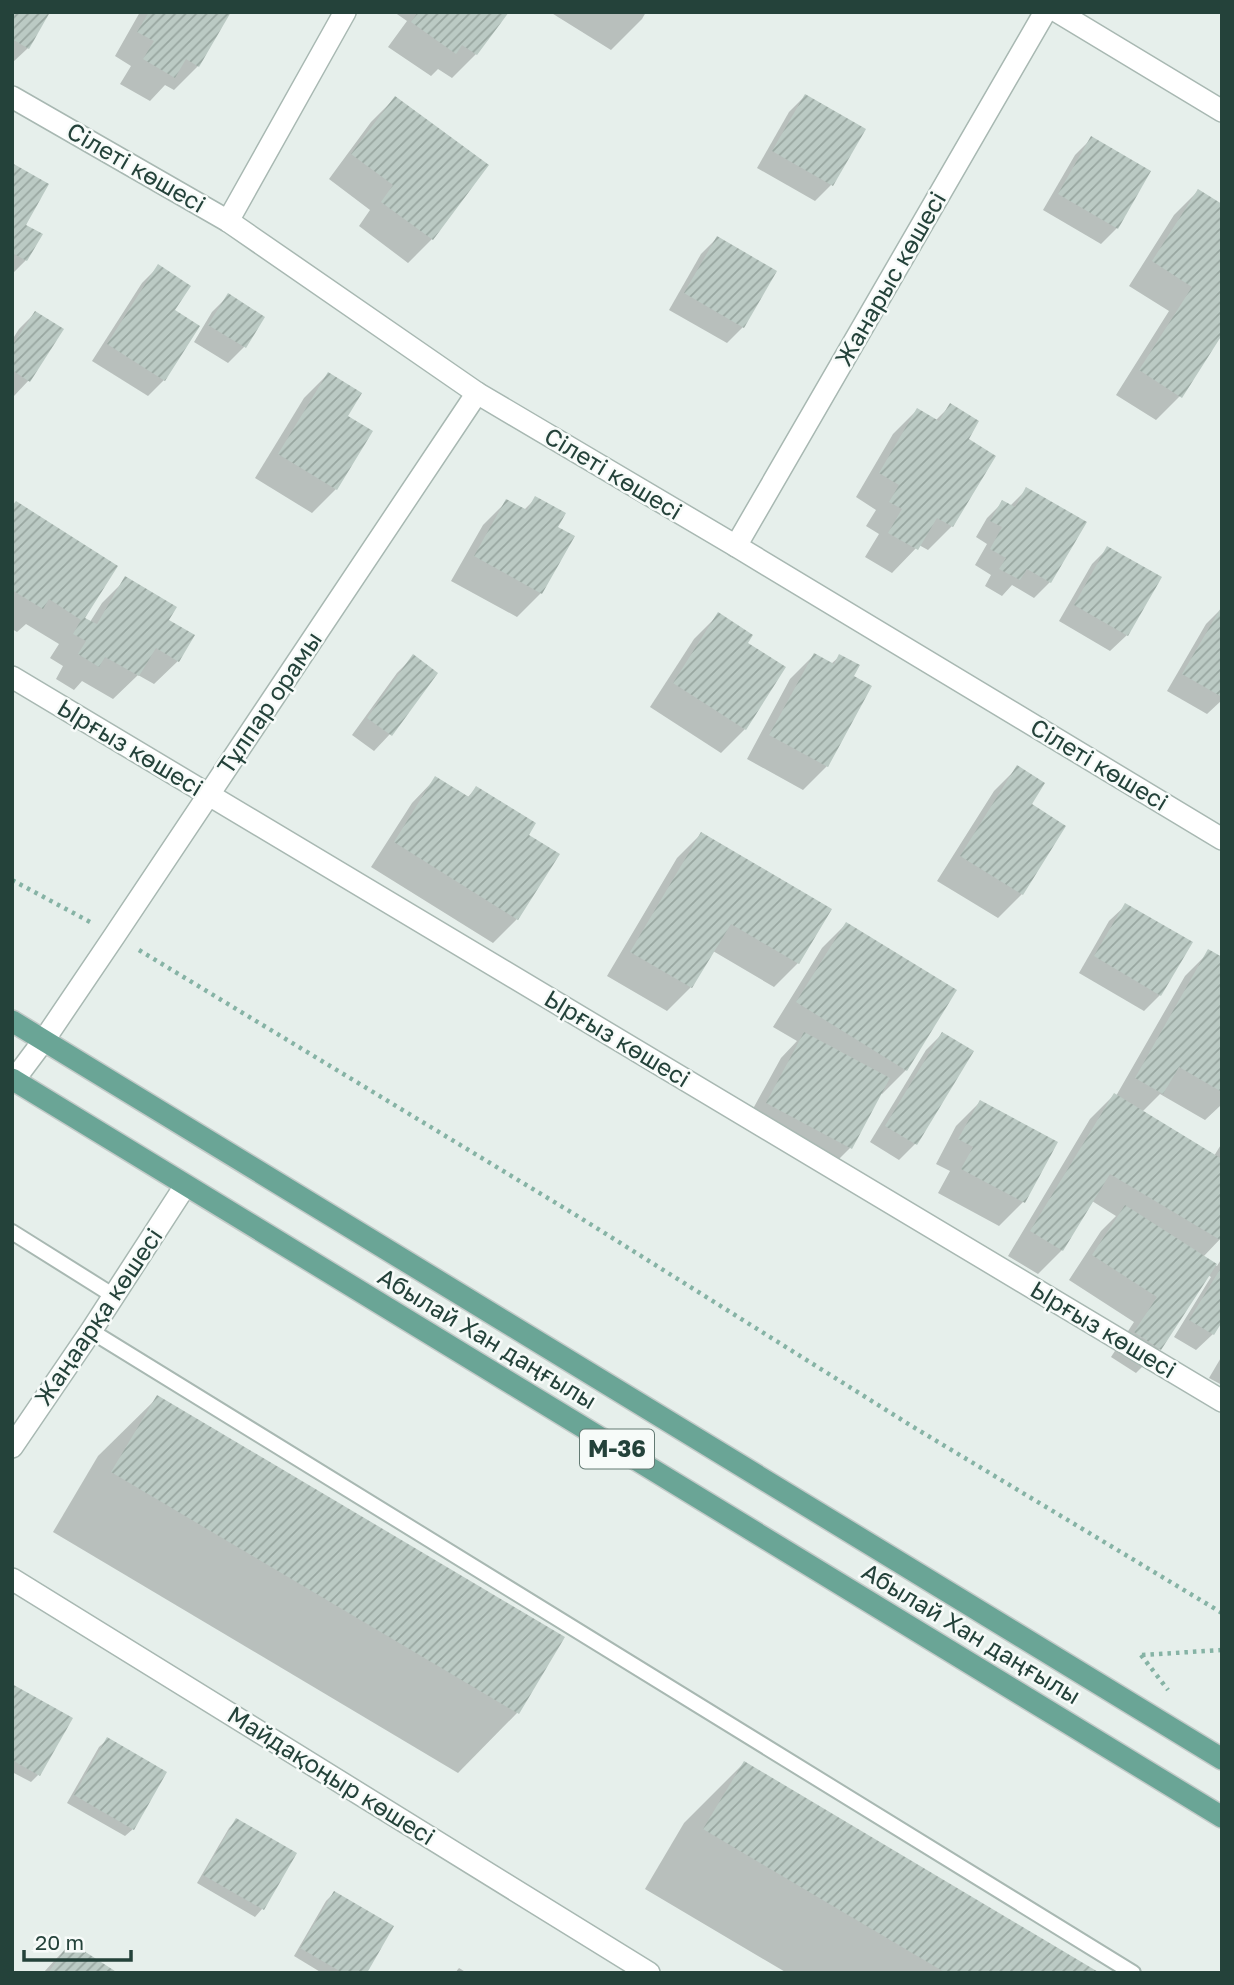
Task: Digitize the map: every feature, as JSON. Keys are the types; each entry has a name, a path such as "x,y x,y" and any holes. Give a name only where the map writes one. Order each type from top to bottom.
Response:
{"main road":[{"name":"Абылай Хан даңғылы","path":"12,1021 1222,1759"},
{"name":"Абылай Хан даңғылы","path":"13,1080 1222,1817"}],"street":[{"path":"228,221 345,12"},
{"name":"Жанарыс көшесі","path":"736,546 1045,12"},
{"path":"1058,12 1222,111"},
{"name":"Сілеті көшесі","path":"12,97 228,221 477,393 1222,839"},
{"name":"Тұлпар орамы","path":"13,1080 44,1040 115,935 477,393"},
{"name":"Ырғыз көшесі","path":"12,677 1222,1401"},
{"name":"Жаңаарқа көшесі","path":"12,1447 185,1186"},
{"name":"Майдақоңыр көшесі","path":"12,1579 649,1973"}],"lane":[{"path":"12,1232 114,1296"},
{"path":"91,1331 1133,1973"}],"path":[{"path":"12,880 115,935 579,1217 910,1425 1222,1613"},
{"path":"1141,1655 1222,1650"}],"building":[{"path":"12,12 50,12 29,49 12,39"},
{"path":"149,12 231,12 199,67 186,59 175,78 143,59 154,41 137,32"},
{"path":"418,12 509,12 477,55 462,45 456,54 411,22"},
{"path":"805,94 866,129 833,186 772,151"},
{"path":"395,96 489,165 433,240 381,202 393,185 351,154"},
{"path":"1091,136 1151,171 1118,229 1058,194"},
{"path":"12,163 49,184 26,225 43,234 27,261 12,253"},
{"path":"1198,189 1222,204 1222,335 1182,398 1139,370 1192,287 1152,261"},
{"path":"717,236 777,271 744,328 684,293"},
{"path":"158,264 191,286 175,310 200,326 165,381 107,344"},
{"path":"228,293 265,317 246,348 208,325"},
{"path":"35,311 64,329 30,382 12,370 12,346"},
{"path":"328,372 362,393 348,416 373,431 337,490 278,454"},
{"path":"950,403 979,421 969,439 996,456 953,527 937,518 918,550 888,533 902,509 889,502 899,485 879,473 917,408 939,421"},
{"path":"1026,487 1087,522 1051,583 1027,569 1020,580 999,569 1006,558 990,549 1002,527 990,521 1002,500 1015,507"},
{"path":"535,496 566,513 558,527 575,536 542,594 474,556 506,499 527,510"},
{"path":"16,501 118,566 85,618 97,624 125,576 177,607 169,620 195,635 179,662 156,648 139,676 105,657 99,667 78,654 86,641 73,634 81,620 49,599 43,609 12,590 12,506"},
{"path":"1107,546 1162,577 1128,636 1074,605"},
{"path":"1222,606 1222,697 1182,674"},
{"path":"718,612 753,635 748,643 786,667 746,730 673,683"},
{"path":"814,653 834,664 839,654 860,665 854,676 872,686 828,767 769,735"},
{"path":"413,654 438,673 392,736 367,718"},
{"path":"1017,765 1045,783 1032,804 1066,826 1023,895 960,856"},
{"path":"435,776 469,797 476,786 536,823 529,835 560,854 518,920 394,842"},
{"path":"701,832 832,909 799,964 731,924 692,988 630,952"},
{"path":"1125,903 1193,942 1161,996 1094,956"},
{"path":"846,922 957,990 907,1071 796,1002"},
{"path":"1208,949 1222,957 1222,1092 1179,1067 1163,1094 1135,1078"},
{"path":"804,1032 890,1078 852,1149 766,1103"},
{"path":"942,1032 974,1051 917,1145 885,1126"},
{"path":"1114,1093 1222,1159 1222,1241 1110,1174 1063,1251 1030,1231"},
{"path":"980,1100 1058,1142 1025,1203 961,1169 973,1147 958,1139"},
{"path":"1125,1205 1217,1264 1161,1350 1134,1332 1157,1297 1092,1255"},
{"path":"1222,1266 1222,1322 1214,1335 1189,1320"},
{"path":"157,1395 565,1637 519,1714 111,1472"},
{"path":"12,1684 73,1718 40,1776 12,1760"},
{"path":"107,1737 167,1772 134,1830 74,1795"},
{"path":"744,1761 1100,1973 946,1973 703,1829"},
{"path":"236,1818 297,1853 264,1910 203,1875"},
{"path":"334,1891 394,1926 367,1973 343,1973 300,1948"},
{"path":"70,1942 118,1973 48,1973"}]}
